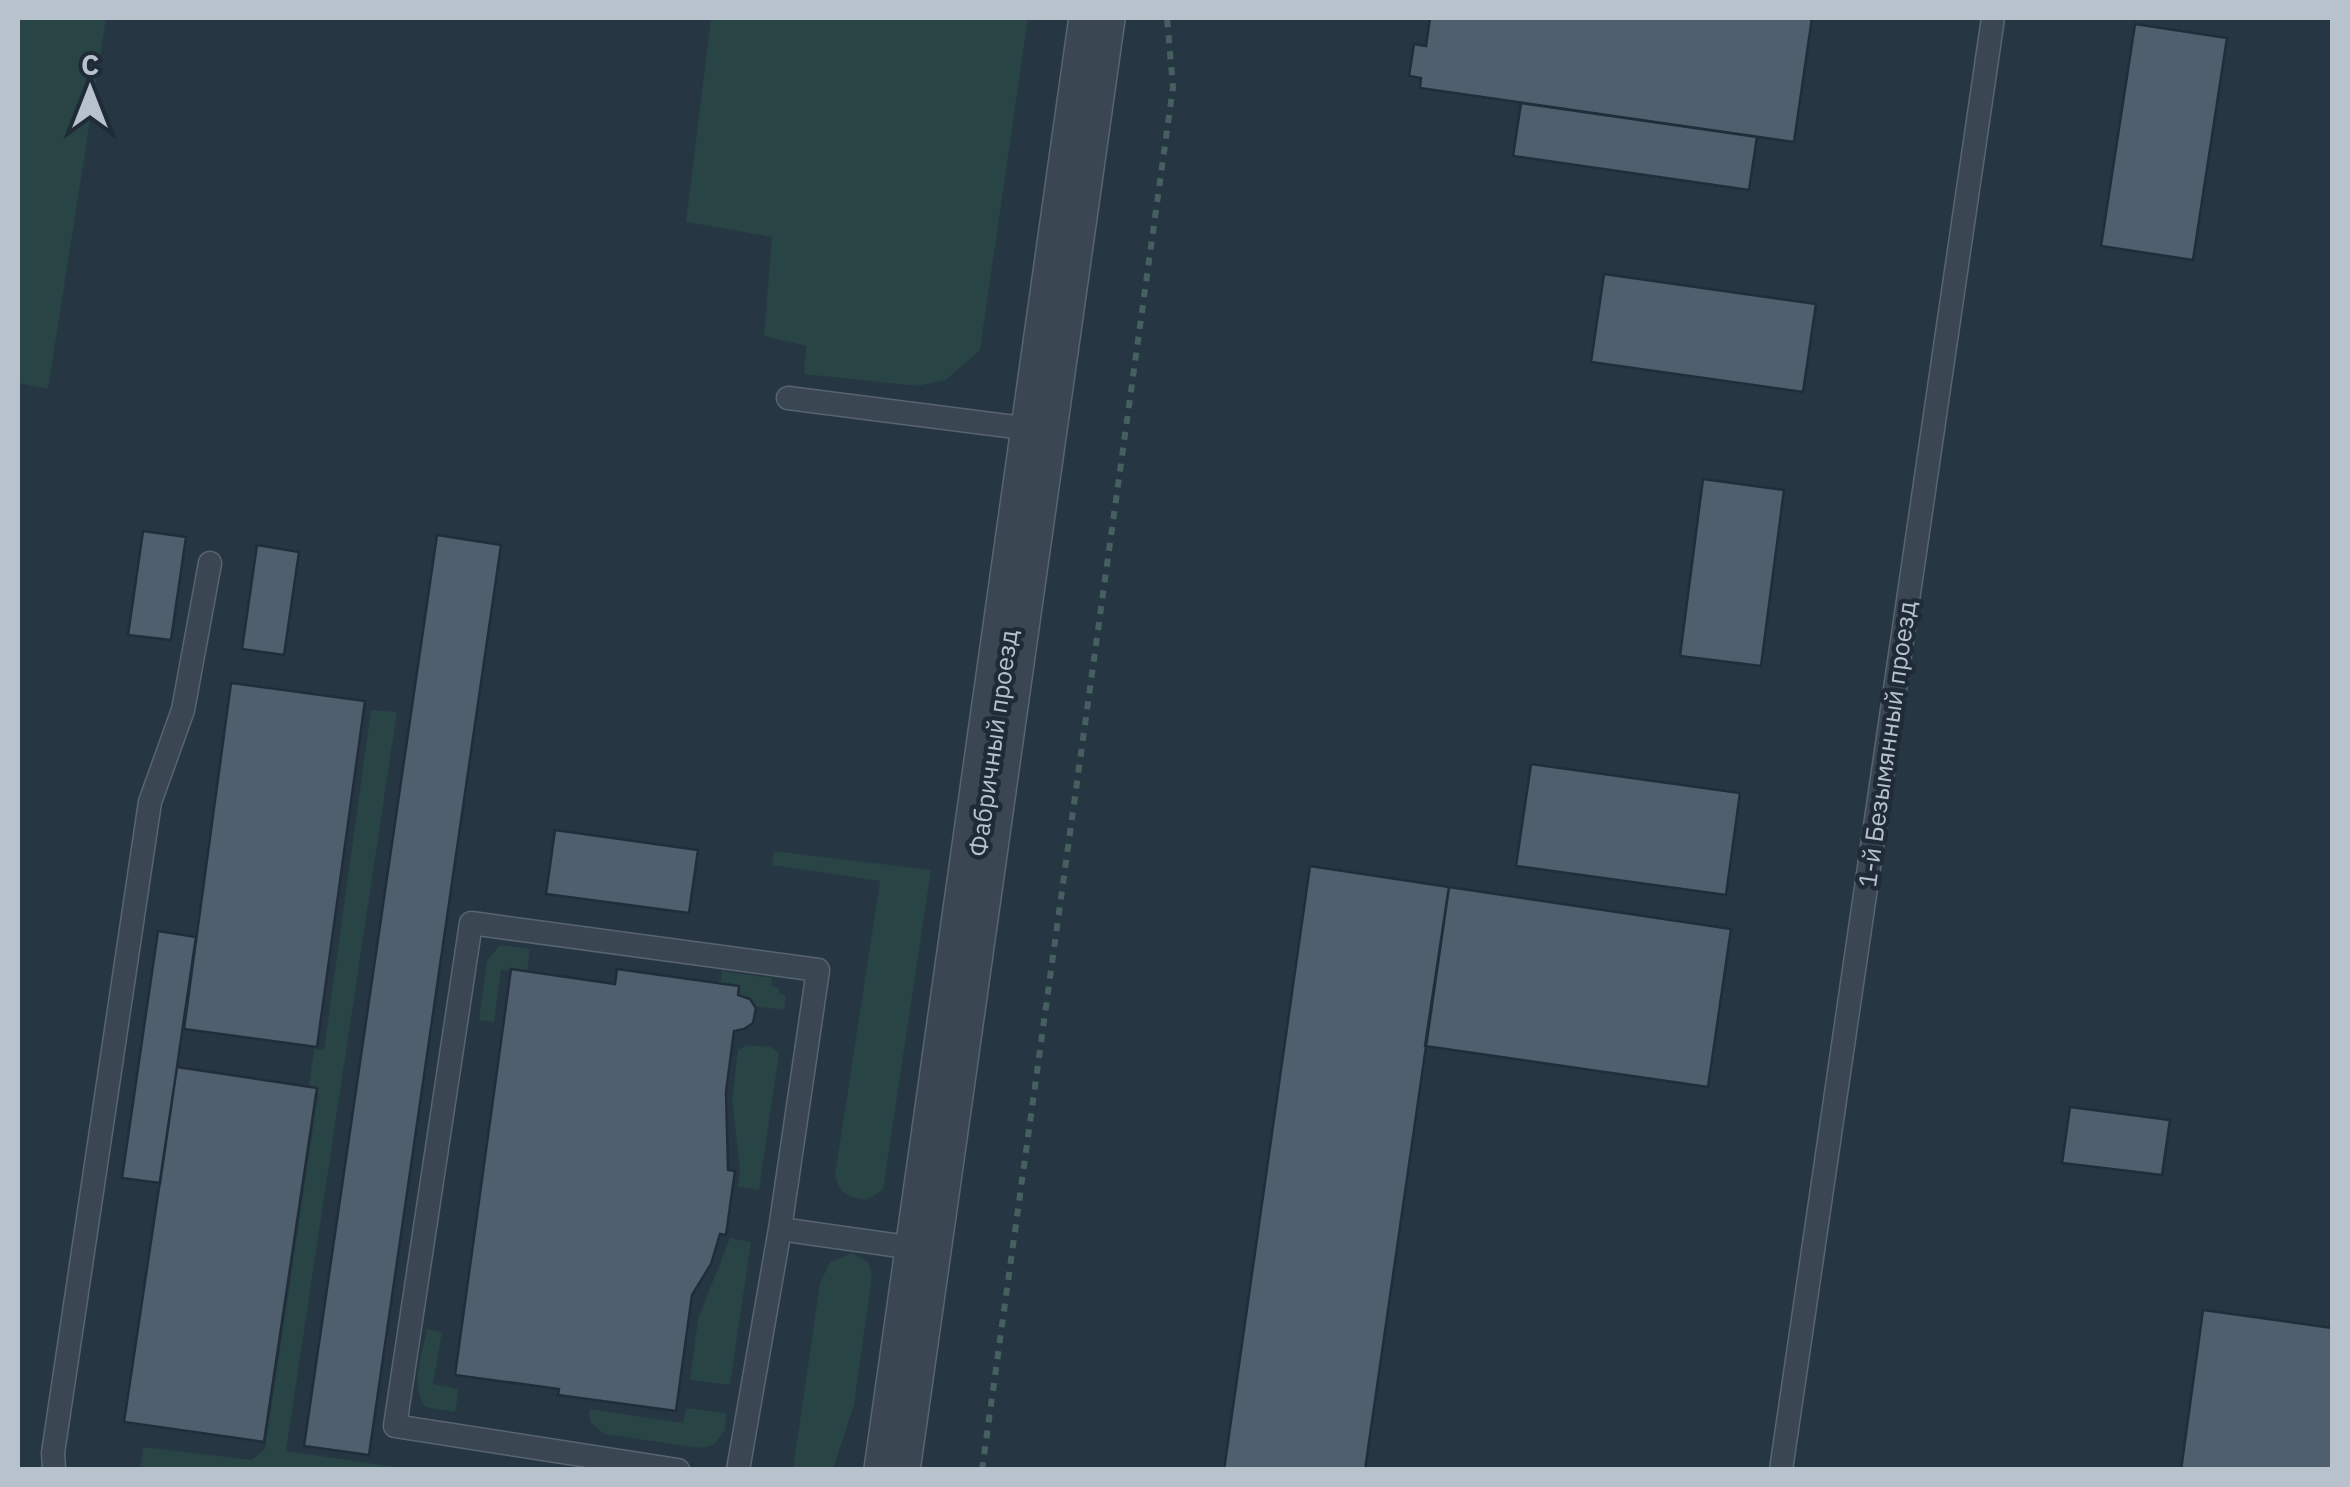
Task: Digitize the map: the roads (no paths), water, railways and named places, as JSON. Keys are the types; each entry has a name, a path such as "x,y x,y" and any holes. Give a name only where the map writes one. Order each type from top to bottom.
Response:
{"street":[{"name":"Фабричный проезд","path":"892,1470 1097,18"}],"lane":[{"name":"1-й Безымянный проезд","path":"1781,1470 1993,18"},
{"path":"788,398 1038,430"},
{"path":"54,1470 53,1452 150,802 183,710 210,563"},
{"path":"678,1470 395,1426 472,922 818,970 780,1229 738,1470"},
{"path":"780,1229 921,1249"}]}
